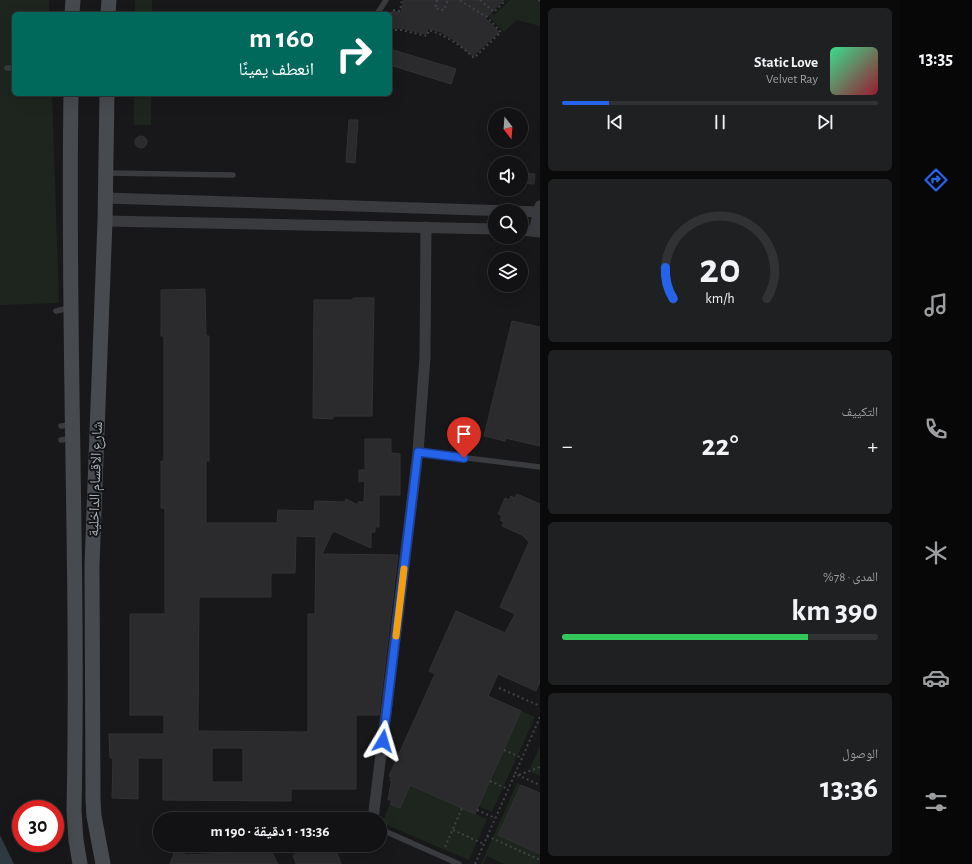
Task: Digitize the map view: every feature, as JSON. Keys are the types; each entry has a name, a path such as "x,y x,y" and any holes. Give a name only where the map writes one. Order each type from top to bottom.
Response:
{"street":[{"path":"72,12 73,0"},
{"path":"108,12 109,0"},
{"name":"شارع الاقسام الداخلية","path":"71,96 69,184 71,307 67,432 74,811 76,840 80,864"},
{"name":"شارع الاقسام الداخلية","path":"103,864 94,810 92,565 105,221 107,96"},
{"path":"105,198 539,209 537,231"},
{"path":"105,221 488,229"},
{"path":"374,812 418,452 425,357 426,227"}],"lane":[{"path":"378,12 386,0"},
{"path":"7,68 12,68"},
{"path":"106,173 233,175"},
{"path":"56,311 71,307"},
{"path":"418,452 540,467"},
{"path":"387,832 459,864"}],"path":[{"path":"392,12 393,10 400,11 402,0"},
{"path":"437,0 435,8 444,10 448,0"},
{"path":"392,30 401,30 427,36 430,30 440,33 455,42 474,58 501,32 487,17 459,0"},
{"path":"480,0 494,12 506,0"},
{"path":"499,688 540,706"},
{"path":"475,864 540,717"},
{"path":"536,726 540,727"},
{"path":"504,750 522,758"},
{"path":"518,776 540,767"},
{"path":"514,774 540,785"},
{"path":"490,781 508,789"},
{"path":"445,847 462,808"},
{"path":"477,810 495,818"},
{"path":"453,830 484,844"},
{"path":"487,836 540,860"}],"shaded area":[{"path":"0,0 49,0 49,12 12,12 12,96 52,96 59,303 0,305"},
{"path":"135,0 152,0 152,12 135,12"},
{"path":"510,0 535,0 540,3 540,26 517,20 504,32 488,16 464,1 482,4 494,15"},
{"path":"134,96 151,96 151,125 134,125"},
{"path":"521,711 535,717 492,812 478,806"},
{"path":"540,746 540,776 529,771"},
{"path":"389,776 487,819 469,860 387,825 387,812 390,804 408,789 389,781"},
{"path":"517,783 521,785 498,835 540,854 540,864 504,864 487,856 483,864 481,864"},
{"path":"0,835 14,864 0,864"}],"building":[{"path":"404,0 504,0 485,18 499,32 473,56 453,39 441,32 428,28 426,34 401,28 392,28 392,12 393,11 401,13"},
{"path":"392,50 456,69 451,84 392,66"},
{"path":"349,120 358,120 355,163 346,162"},
{"path":"139,136 143,136 147,142 143,148 139,148 135,144 135,140"},
{"path":"528,174 535,174 534,184 528,184"},
{"path":"205,289 206,336 209,336 209,461 206,461 206,523 277,523 278,510 314,511 315,501 345,502 346,499 358,505 358,502 364,502 365,481 359,482 359,470 365,470 365,439 391,439 391,453 400,454 400,495 379,495 379,527 375,527 375,532 371,532 371,548 333,531 322,554 398,555 379,715 356,715 356,789 291,789 291,801 163,800 163,758 138,758 138,799 112,798 113,758 110,758 109,734 164,734 164,715 130,715 130,614 165,614 165,508 161,508 161,461 164,461 164,336 161,336 161,290","holes":["296,536 316,537 315,614 308,614 308,732 198,731 199,597 271,597 271,573 295,573","212,748 243,748 243,782 212,782"]},
{"path":"353,298 374,298 372,416 333,416 333,419 313,418 314,300 353,300"},
{"path":"512,321 540,327 540,446 505,438 505,441 484,436"},
{"path":"517,494 540,504 540,681 536,691 498,674 488,696 521,711 475,814 410,785 400,808 390,804 392,800 388,800 392,777 389,776 435,674 429,671 456,611 505,633 515,614 500,607 529,542 522,535 502,526 504,522 500,520 502,516 498,514 505,498 509,500 511,496 515,498"},
{"path":"521,785 540,793 540,854 498,835"},
{"path":"175,852 182,852 186,855 272,852 278,864 170,864"},
{"path":"301,852 337,852 341,864 296,864 293,855"}],"slow traffic":[{"path":"396,636 404,569"}],"route":[{"path":"383,741 418,452 464,458"}]}
